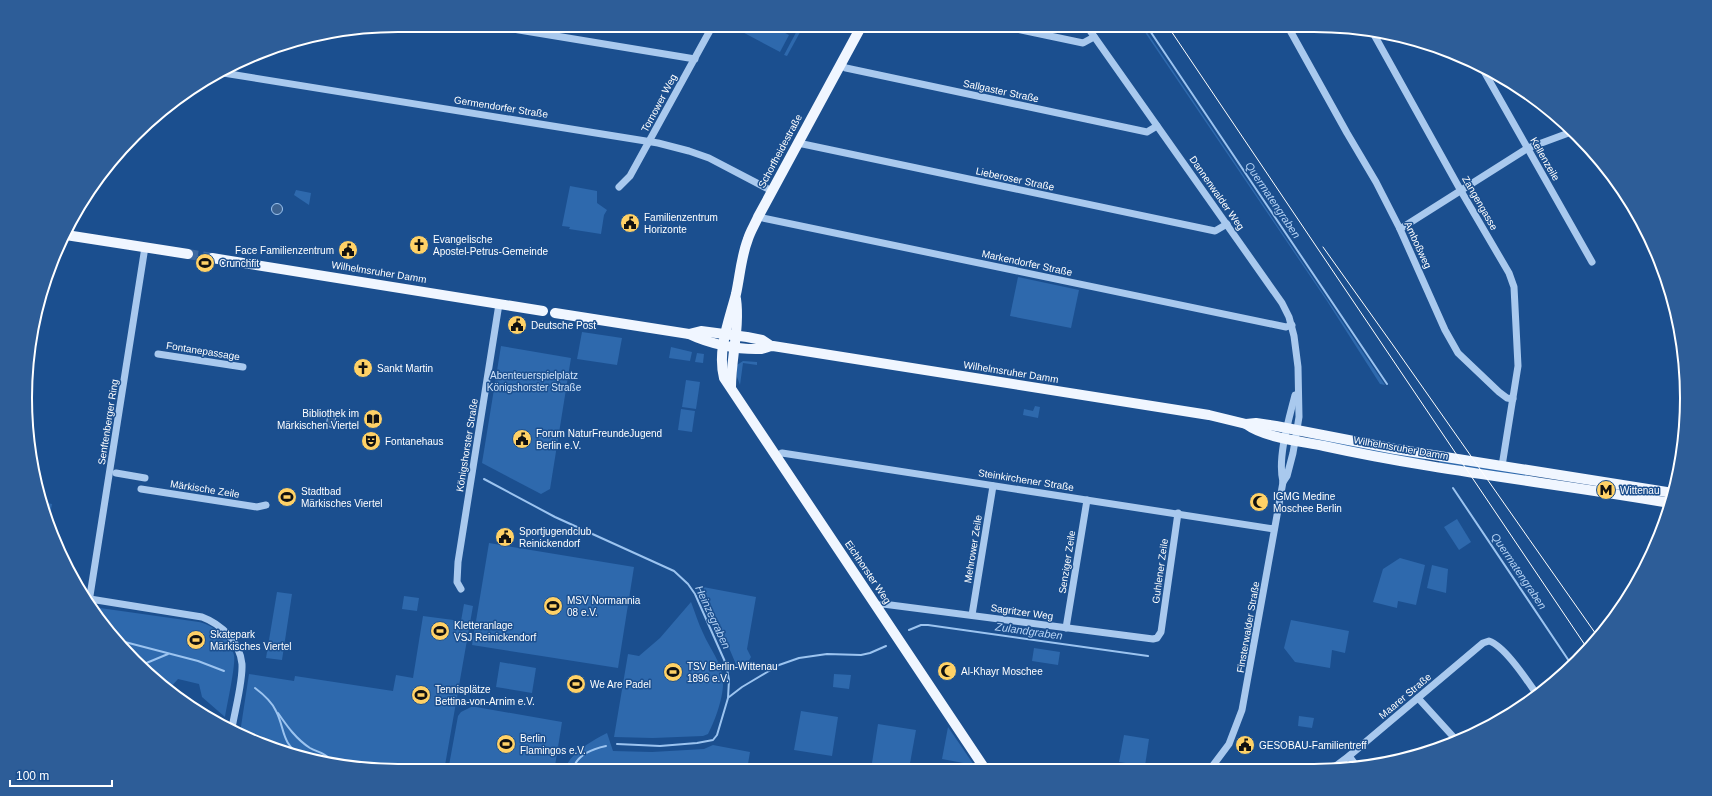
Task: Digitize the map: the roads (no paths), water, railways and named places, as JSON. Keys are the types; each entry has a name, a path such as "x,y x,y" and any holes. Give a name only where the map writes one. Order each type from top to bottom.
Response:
{"main road":[{"name":"Schorfheidestraße","path":"729,340 737,313 735,295 748,239 758,217 858,32"},
{"path":"70,236 188,254"},
{"name":"Wilhelmsruher Damm","path":"212,258 543,311"},
{"name":"Wilhelmsruher Damm","path":"555,313 689,334 701,331 729,340 762,340 771,346 1209,416 1246,424 1254,430 1365,444 1668,492"},
{"name":"Eichhorster Weg","path":"729,340 722,369 724,378 982,764"},
{"name":"Wilhelmsruher Damm","path":"1291,434 1379,457 1665,502"},
{"path":"1555,485 1557,475"},
{"path":"1631,497 1634,487"}],"street":[{"path":"531,32 695,59"},
{"name":"Tornower Weg","path":"619,187 630,176 709,32"},
{"path":"1031,32 1083,43 1094,37"},
{"name":"Dannenwalder Weg","path":"1091,32 1282,303 1292,325 1298,367 1297,387 1299,417 1291,434"},
{"name":"Amboßweg","path":"1291,32 1347,133 1365,161 1400,229 1445,330 1458,352 1499,392 1507,398 1513,399"},
{"name":"Zangengasse","path":"1376,37 1461,191 1510,273 1514,287 1518,366 1513,399"},
{"name":"Sallgaster Straße","path":"840,65 854,70 1147,132 1157,126"},
{"name":"Germendorfer Straße","path":"229,74 650,141 709,158 772,191"},
{"name":"Kellenzeile","path":"1485,75 1592,262"},
{"path":"1400,229 1528,148 1568,134"},
{"name":"Lieberoser Straße","path":"798,143 1215,231 1227,224"},
{"name":"Markendorfer Straße","path":"758,217 1286,327 1292,325"},
{"name":"Senftenberger Ring","path":"90,595 145,247"},
{"name":"Königshorster Straße","path":"461,589 458,582 458,562 499,304"},
{"name":"Fontanepassage","path":"158,354 243,368"},
{"path":"1502,466 1513,399"},
{"name":"Finsterwalder Straße","path":"1215,764 1229,744 1242,710 1282,482 1281,475 1291,434"},
{"name":"Finsterwalder Straße","path":"1282,482 1287,476 1291,434"},
{"name":"Steinkirchener Straße","path":"776,456 782,453 1274,529"},
{"path":"116,473 145,478"},
{"name":"Mehrower Zeile","path":"972,615 993,486"},
{"name":"Märkische Zeile","path":"141,490 257,507 266,505"},
{"name":"Senziger Zeile","path":"1066,628 1087,500"},
{"name":"Guhlener Zeile","path":"1161,632 1178,514"},
{"name":"Senftenberger Ring","path":"94,601 202,617 223,629 232,638 242,663 233,724"},
{"name":"Sagritzer Weg","path":"877,607 883,604 1153,640 1157,638 1161,632"},
{"name":"Maarer Straße","path":"1340,763 1483,643 1489,640 1495,643 1502,650 1534,690"},
{"path":"1418,698 1453,736"},
{"path":"1349,756 1353,762"}],"waterway":[{"name":"Quermatengraben","path":"1151,32 1387,384"},
{"name":"Heinzegraben","path":"484,479 555,517 674,571 688,584 695,594 726,664 729,680 728,698 717,735 713,740 697,743 660,746 617,744"},
{"name":"Quermatengraben","path":"1453,488 1569,661"},
{"name":"Zulandgraben","path":"909,630 921,625 928,625 1148,656"},
{"path":"126,642 198,661 224,671"},
{"name":"Zulandgraben","path":"729,697 742,687 779,665 799,658 827,654 861,655 886,646"},
{"path":"146,663 168,654"},
{"path":"255,688 272,704 279,717 284,735 293,749"},
{"path":"278,713 300,741 328,757"},
{"name":"Heinzegraben","path":"575,764 577,760 590,751 606,746"}],"tunnel":[{"path":"188,254 212,258"}],"tram line":[{"path":"1172,32 1584,644"},
{"path":"1323,247 1595,632"}],"place":[{"name":"Familienzentrum Horizonte","path":"630,223"},
{"name":"Evangelische Apostel-Petrus-Gemeinde","path":"419,245"},
{"name":"Face Familienzentrum","path":"348,250"},
{"name":"Crunchfit","path":"205,263"},
{"name":"Deutsche Post","path":"517,325"},
{"name":"Sankt Martin","path":"363,368"},
{"name":"Bibliothek im Märkischen Viertel","path":"373,419"},
{"name":"Forum NaturFreundeJugend Berlin e.V.","path":"522,439"},
{"name":"Fontanehaus","path":"371,441"},
{"name":"Wittenau","path":"1606,490"},
{"name":"Stadtbad Märkisches Viertel","path":"287,497"},
{"name":"IGMG Medine Moschee Berlin","path":"1259,502"},
{"name":"Sportjugendclub Reinickendorf","path":"505,537"},
{"name":"MSV Normannia 08 e.V.","path":"553,606"},
{"name":"Kletteranlage VSJ Reinickendorf","path":"440,631"},
{"name":"Skatepark Märkisches Viertel","path":"196,640"},
{"name":"Al-Khayr Moschee","path":"947,671"},
{"name":"TSV Berlin-Wittenau 1896 e.V.","path":"673,672"},
{"name":"We Are Padel","path":"576,684"},
{"name":"Tennisplätze Bettina-von-Arnim e.V.","path":"421,695"},
{"name":"Berlin Flamingos e.V.","path":"506,744"},
{"name":"GESOBAU-Familientreff","path":"1245,745"}],"park label":[{"name":"Abenteuerspielplatz Königshorster Straße","path":"534,380"}]}
